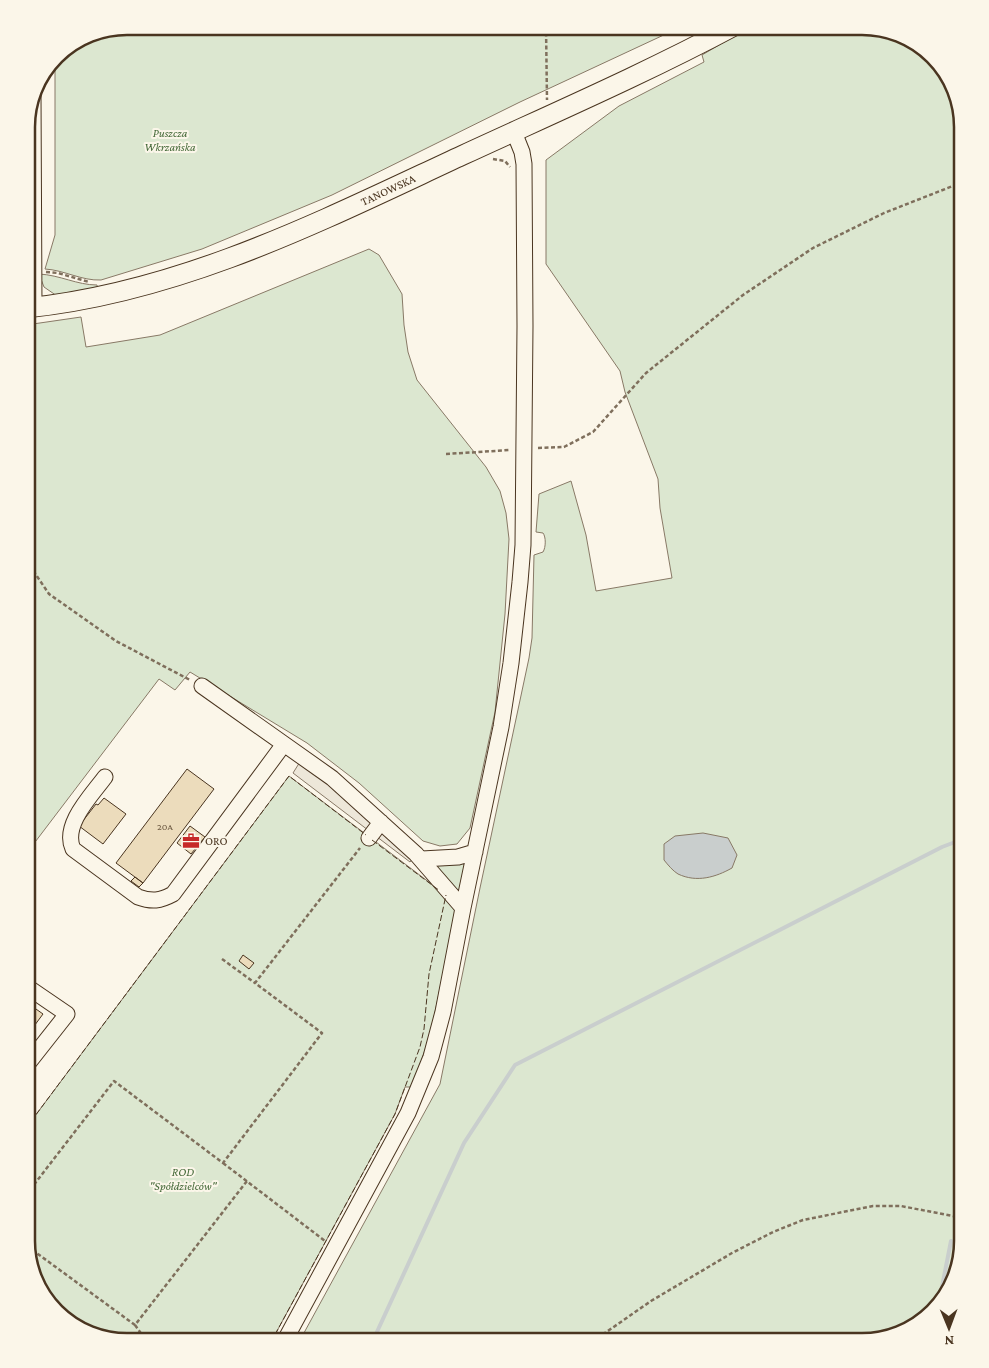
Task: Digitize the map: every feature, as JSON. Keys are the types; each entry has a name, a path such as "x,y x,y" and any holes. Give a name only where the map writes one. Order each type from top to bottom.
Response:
{"main road":[{"name":"TANOWSKA","path":"35,307 77,301 134,288 217,264 306,228 676,56 717,35"}],"street":[{"path":"289,1333 417,1096 438,1037 501,727 511,663 522,563 524,187 522,152 514,132"},
{"path":"202,686 332,778 422,859 463,908"},
{"path":"105,777 73,821 70,838 73,849 138,897 150,901 162,900 172,894 284,744"},
{"path":"369,838 382,822"},
{"path":"422,859 458,858 475,852"},
{"path":"35,992 67,1014 35,1055"}],"path":[{"path":"546,35 547,116"},
{"path":"478,148 486,158 505,161 514,172 516,186 524,187"},
{"path":"446,454 564,446 594,432 646,372 750,290 813,248 884,214 954,186"},
{"path":"35,271 51,272 93,282"},
{"path":"35,573 49,594 116,641 202,686"},
{"path":"255,983 369,838"},
{"path":"222,959 322,1033 223,1162"},
{"path":"35,1183 114,1081 326,1241"},
{"path":"134,1325 248,1181"},
{"path":"605,1333 651,1301 732,1253 773,1232 804,1220 873,1206 901,1206 954,1216"},
{"path":"36,1252 134,1325 140,1333"}],"green space":[{"name":"Puszcza Wkrzańska","path":"127,35 664,35 520,102 332,195 202,249 101,280 94,280 45,269 55,235 55,70 76,50 97,40"},
{"path":"736,35 868,35 903,44 923,58 942,81 951,103 954,127 954,1241 951,1265 942,1287 930,1303 924,1303 924,1309 918,1314 897,1326 874,1332 304,1333 440,1084 529,658 532,638 534,555 543,552 545,545 543,533 536,532 539,494 571,481 586,535 596,591 672,578 660,508 658,479 625,392 620,371 546,264 546,160 619,106 704,62 702,55"},
{"path":"369,249 379,255 402,294 408,352 417,380 486,467 500,491 506,513 509,539 505,614 495,712 470,828 457,844 440,846 423,841 359,783 307,743 190,672 175,690 159,679 35,842 35,324 81,317 86,347 160,335"},
{"path":"39,274 97,285 98,290 57,296 44,287"},
{"name":"ROD \"Spółdzielców\"","path":"289,776 446,895 453,905 456,913 431,1031 413,1087 405,1087 395,1114 276,1333 121,1333 86,1324 66,1310 47,1287 38,1265 36,1253 35,1116"},
{"path":"432,863 468,863 461,895"}],"shaded area":[{"path":"303,757 416,854 410,862 293,773"},
{"path":"703,833 728,838 737,855 732,868 706,878 685,877 672,870 664,860 664,844 675,836"}],"building":[{"path":"187,769 214,789 143,883 116,863"},
{"path":"104,798 126,814 103,844 79,826 96,804 98,805"},
{"path":"190,826 205,837 191,854 177,843"},
{"path":"135,877 143,883 139,887 131,881"},
{"path":"243,955 254,963 249,969 239,961"},
{"path":"35,1008 43,1014 35,1025"}],"waterway":[{"path":"376,1333 464,1143 515,1065 954,842"},
{"path":"942,1287 951,1241"}],"fence":[{"path":"35,1116 289,776 366,835"},
{"path":"372,840 440,891"},
{"path":"276,1333 395,1114 420,1047 424,1029 429,974 446,895"}],"place":[{"name":"ORO","path":"191,841"}]}
